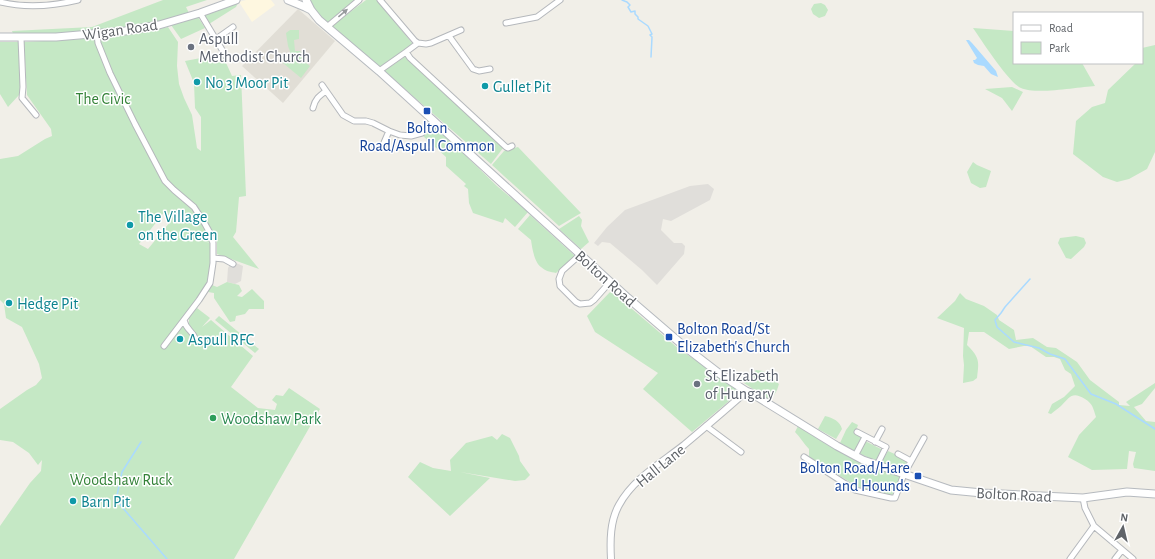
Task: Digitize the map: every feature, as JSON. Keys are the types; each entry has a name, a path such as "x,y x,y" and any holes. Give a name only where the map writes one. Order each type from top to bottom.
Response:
{"main road":[{"name":"Wigan Road","path":"0,37 21,38 125,32 153,27 200,13 236,0"},
{"name":"Bolton Road","path":"306,0 311,10 327,27 434,120 610,282 685,347 720,374 746,391 837,446 877,466 951,490 1083,498 1127,492 1155,494"},
{"name":"Bolton Road","path":"293,1 311,10"}],"street":[{"path":"0,2 7,4 36,6 78,0"},
{"path":"327,27 359,0"},
{"path":"380,0 418,43"},
{"path":"506,23 537,17 560,0"},
{"path":"200,13 227,58"},
{"path":"216,39 233,27"},
{"path":"379,71 418,43 428,44 461,30"},
{"path":"97,34 98,43 110,73 135,124 166,181 194,207 210,233 213,243 210,282 199,300 164,346"},
{"path":"449,36 473,69 479,71 490,69"},
{"path":"21,38 22,98 36,115"},
{"path":"406,52 410,58 506,147 508,148 512,146"},
{"path":"322,85 343,115 354,121 366,121 373,123 389,132 406,136 416,136 422,133 434,120"},
{"path":"312,110 314,101 319,95 326,91"},
{"path":"378,148 384,146 389,132"},
{"path":"581,254 562,271 559,279 560,286 576,302 580,304 590,303 610,282"},
{"path":"213,258 224,259 233,264"},
{"path":"184,320 188,329 194,334 195,338"},
{"name":"Hall Lane","path":"611,559 610,543 614,516 618,505 632,487 644,475 685,444 746,391"},
{"path":"706,426 741,452"},
{"path":"875,442 882,429"},
{"path":"857,432 886,447 877,466"},
{"path":"855,456 865,437"},
{"path":"804,457 855,490 895,498 904,474 924,438"},
{"path":"898,454 911,461"},
{"path":"1083,498 1085,508 1094,526 1133,559"},
{"path":"1070,559 1094,526"},
{"path":"1115,559 1122,550"}],"shaded area":[{"path":"246,0 271,0 275,5 252,22 239,2"},
{"path":"298,9 335,41 283,103 242,66"},
{"path":"708,184 714,189 710,200 671,221 663,219 661,230 674,243 682,243 685,246 684,254 657,285 610,243 602,242 598,246 594,243 607,227 625,210 690,186"},
{"path":"231,263 236,263 243,266 241,281 235,284 227,282 228,268"}],"green space":[{"path":"163,0 207,0 186,7 189,13 154,23 109,30 14,36 12,31 92,27"},
{"path":"309,0 357,0 326,24 314,10"},
{"path":"366,0 377,0 412,43 412,46 380,67 329,28"},
{"path":"238,3 236,7 209,24 203,15"},
{"path":"821,3 825,5 828,10 825,16 819,18 813,14 811,9 814,4"},
{"path":"198,17 205,28 181,39 171,25"},
{"path":"168,27 178,42 177,66 179,84 192,115 197,148 201,151 201,117 195,108 194,83 185,61 222,54 232,76 241,75 246,196 239,197 236,232 233,237 259,269 217,254 217,242 206,242 213,243 210,283 184,320 189,323 189,317 197,308 210,318 202,327 211,320 253,356 231,387 258,408 275,410 277,404 272,400 276,395 283,396 289,388 320,409 234,559 0,559 0,526 30,483 41,471 42,460 38,465 29,453 13,442 0,440 0,409 36,385 42,378 39,364 22,327 6,318 4,304 0,300 0,159 18,156 52,136 51,129 27,95 24,42 101,38 135,34","holes":["166,210 170,222 148,249 139,244"]},
{"path":"973,28 1013,31 1013,64 1083,64 1095,86 1047,91 1036,91 1021,88 1016,85 1003,70"},
{"path":"290,30 299,30 299,39 294,40 295,51 300,51 304,57 302,60 310,66 301,78 283,63 291,54 286,33"},
{"path":"0,42 20,42 21,91 8,107 0,94"},
{"path":"1155,45 1155,152 1147,169 1129,179 1117,182 1103,177 1073,154 1076,121 1092,107 1105,103 1108,90 1135,64 1143,64 1143,48"},
{"path":"406,56 503,148 491,164 384,71"},
{"path":"1012,87 1023,92 1012,111 1002,98 985,89"},
{"path":"434,125 497,186 528,212 515,227 505,218 503,223 473,213 469,203 468,189 464,186 466,184 446,166 446,157 423,136"},
{"path":"518,147 581,213 559,226 492,165 504,151"},
{"path":"973,162 991,171 986,187 980,188 971,183 967,172"},
{"path":"530,215 575,256 556,273 546,270 539,265 534,254 531,240 518,229"},
{"path":"579,216 582,220 581,226 589,242 581,249 559,229"},
{"path":"1076,236 1084,238 1086,243 1084,247 1071,259 1066,258 1058,243 1060,238"},
{"path":"227,282 239,285 242,291 237,296 242,297 252,289 264,301 264,309 249,309 245,314 236,316 235,321 230,322 214,298 214,293 208,292 212,285 217,287"},
{"path":"611,291 679,349 741,391 692,432 643,389 658,373 595,332 587,316"},
{"path":"960,293 966,299 984,306 997,315 999,320 1014,330 1016,340 1033,338 1047,347 1056,348 1077,362 1090,380 1119,402 1119,405 1130,406 1126,402 1155,383 1155,388 1142,404 1134,407 1146,421 1155,422 1155,471 1134,468 1133,464 1136,452 1129,451 1127,469 1092,470 1068,457 1079,435 1096,417 1090,403 1077,395 1069,398 1051,414 1048,413 1052,404 1064,397 1075,386 1071,374 1065,370 1060,359 1046,357 1030,346 1009,349 984,332 969,332 967,345 978,360 977,378 973,381 963,383 964,328 937,318 955,301"},
{"path":"219,316 259,349 255,353 215,320"},
{"path":"756,370 763,371 779,384 771,401 744,383"},
{"path":"825,416 836,420 841,426 842,429 836,439 818,429"},
{"path":"852,422 858,425 855,433 862,438 855,451 840,443 846,430"},
{"path":"798,426 846,455 900,475 896,491 892,495 858,487 809,457 809,449 795,432"},
{"path":"502,434 510,438 520,461 530,475 525,480 515,481 460,472 490,478 450,516 408,477 420,462 433,468 451,471 450,460 466,443 492,436 497,440"},
{"path":"865,441 883,450 877,462 859,453"},
{"path":"888,451 908,460 904,469 881,462"}],"water":[{"path":"966,40 969,40 972,43 996,71 998,77 991,74 984,66 974,63 973,60 977,58"}],"waterway":[{"path":"622,0 627,2 630,5 628,7 631,12 635,11 638,19 648,26 652,34 650,35 652,37 651,57"},
{"path":"1030,279 995,320 997,327 1014,342 1039,348 1050,354 1065,359 1091,394 1116,404 1155,429"},
{"path":"141,442 122,472 116,500 167,559"}],"place":[{"name":"Aspull Methodist Church","path":"191,47"},
{"name":"No 3 Moor Pit","path":"197,82"},
{"name":"Gullet Pit","path":"485,86"},
{"name":"Bolton Road/Aspull Common","path":"427,111"},
{"name":"The Village on the Green","path":"130,225"},
{"name":"Hedge Pit","path":"9,303"},
{"name":"Bolton Road/St Elizabeth's Church","path":"669,337"},
{"name":"Aspull RFC","path":"180,339"},
{"name":"St Elizabeth of Hungary","path":"697,384"},
{"name":"Woodshaw Park","path":"213,418"},
{"name":"Bolton Road/Hare and Hounds","path":"918,476"},
{"name":"Barn Pit","path":"73,501"}],"park label":[{"name":"The Civic","path":"103,98"},
{"name":"Woodshaw Ruck","path":"121,479"}]}
